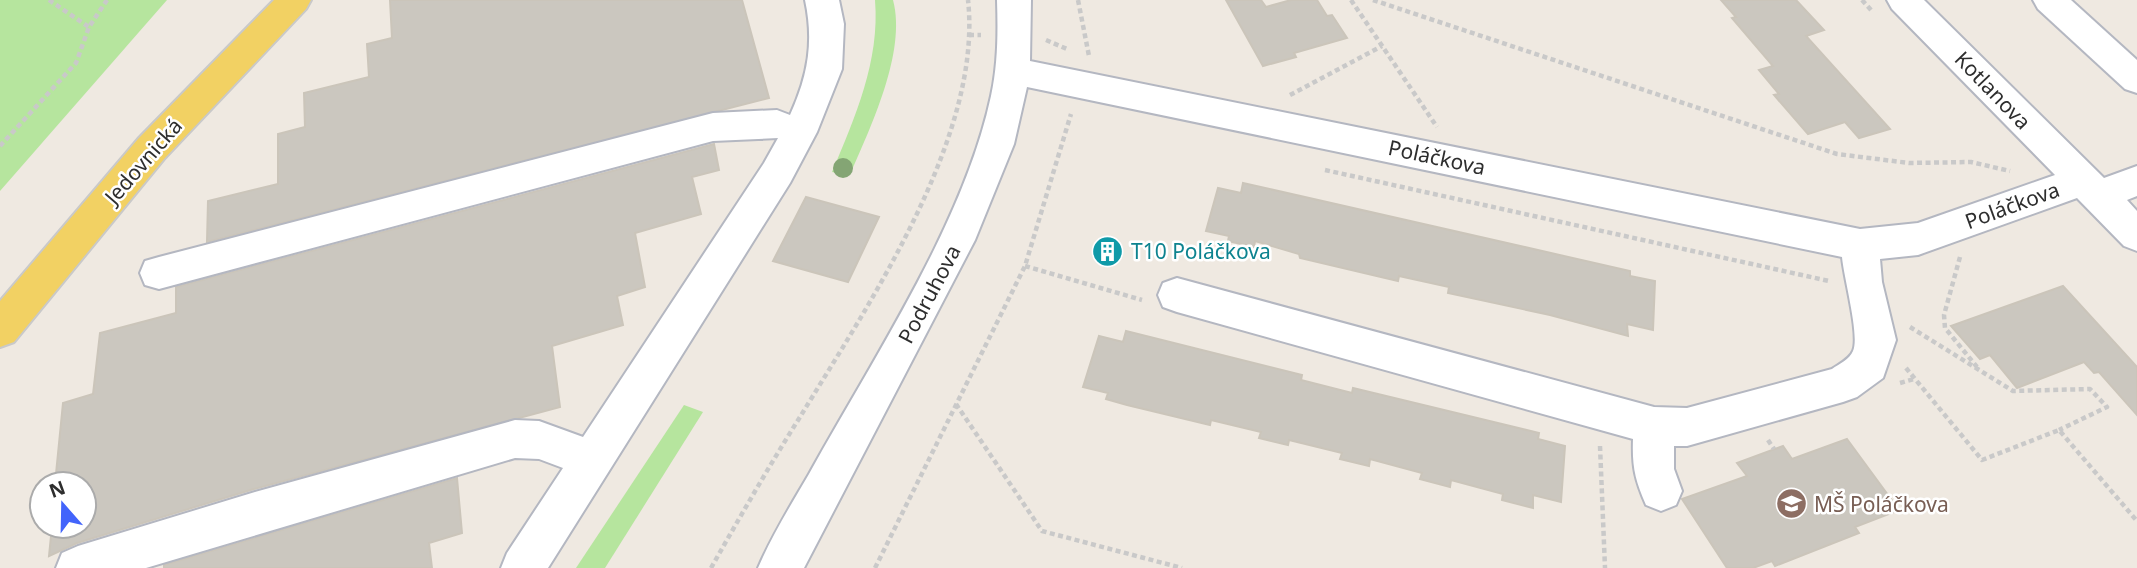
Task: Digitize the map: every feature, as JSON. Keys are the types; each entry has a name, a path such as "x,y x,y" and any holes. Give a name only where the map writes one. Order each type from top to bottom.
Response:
{"main road":[{"name":"Jedovnická","path":"0,330 151,149 294,0"}],"street":[{"path":"523,568 777,173 808,117 825,74 829,54 829,34 822,0"},
{"name":"Podruhova","path":"780,568 953,251 993,153 1013,71 1018,30 1014,0"},
{"name":"Kotlanova","path":"1904,0 2137,235"},
{"path":"2050,0 2137,80"},
{"name":"Poláčkova","path":"1013,71 1082,83 1862,264 1918,239 2089,188"},
{"path":"159,273 713,127 777,124"},
{"path":"2089,188 2137,181"},
{"path":"1177,295 1654,426 1687,427 1843,384 1870,365 1876,340 1862,264"},
{"path":"1654,426 1653,469 1661,491"},
{"path":"78,568 515,439 539,440 592,460"}],"path":[{"path":"49,0 89,27"},
{"path":"0,146 76,63 89,27 107,0"},
{"path":"711,568 854,331 915,222 945,147 961,92 970,35 968,0"},
{"path":"875,568 1026,266 1090,62 1078,0"},
{"path":"1351,0 1444,138"},
{"path":"1373,0 1837,154 1909,163 1971,162 2011,171"},
{"path":"1287,97 1382,46"},
{"path":"1315,168 1842,284 1862,264"},
{"path":"1951,253 1963,248 1944,315 1945,328 1980,370"},
{"path":"1903,322 2013,391 2090,389 2107,407 2059,430 1982,460 1905,367"},
{"path":"956,404 1042,531 1182,568"},
{"path":"1599,410 1605,568"},
{"path":"2059,430 2137,521"}],"green space":[{"path":"0,0 167,0 0,191"},
{"path":"875,0 893,0 896,21 891,66 876,113 850,175 832,172 870,67 876,23"},
{"path":"684,405 703,412 605,568 576,568"}],"building":[{"path":"390,0 742,0 769,98 207,242 208,201 278,184 278,134 305,127 304,93 369,77 367,44 392,38"},
{"path":"1226,0 1261,0 1266,7 1291,0 1317,0 1327,16 1332,15 1347,38 1294,53 1296,57 1263,66"},
{"path":"1721,0 1796,0 1824,30 1806,36 1890,129 1859,138 1845,122 1808,134 1774,95 1779,94 1759,70 1773,66 1732,18 1736,17"},
{"path":"714,144 719,170 692,177 701,214 635,233 645,287 617,296 623,325 552,346 560,407 254,489 98,537 98,470 56,470 63,403 93,394 100,333 176,313 176,287"},
{"path":"1243,183 1630,271 1630,276 1655,281 1653,330 1627,324 1628,336 1550,315 1448,293 1449,287 1399,276 1398,281 1300,258 1299,254 1255,241 1254,247 1228,241 1229,236 1206,231 1218,188 1241,193"},
{"path":"806,197 879,217 848,282 773,261"},
{"path":"2063,286 2137,367 2137,415 2099,372 2094,373 2084,362 2017,388 1990,355 1980,359 1951,326"},
{"path":"1126,331 1302,375 1301,380 1352,393 1353,388 1539,433 1538,439 1565,446 1561,502 1533,495 1533,508 1502,500 1503,494 1451,480 1450,487 1420,479 1422,473 1370,459 1369,466 1340,459 1342,453 1289,440 1288,445 1259,438 1261,432 1211,420 1210,425 1127,405 1106,399 1108,393 1083,387 1099,336 1123,342"},
{"name":"MŠ Poláčkova","path":"1847,439 1899,510 1855,527 1859,533 1775,566 1772,561 1753,568 1727,568 1682,499 1747,476 1737,463 1783,446 1792,459"},
{"path":"457,478 462,533 429,543 432,568 164,568 164,565"},
{"path":"51,540 87,540 77,543 49,556"}],"place":[{"name":"T10 Poláčkova","path":"1108,251"},
{"name":"MŠ Poláčkova","path":"1791,504"}]}
